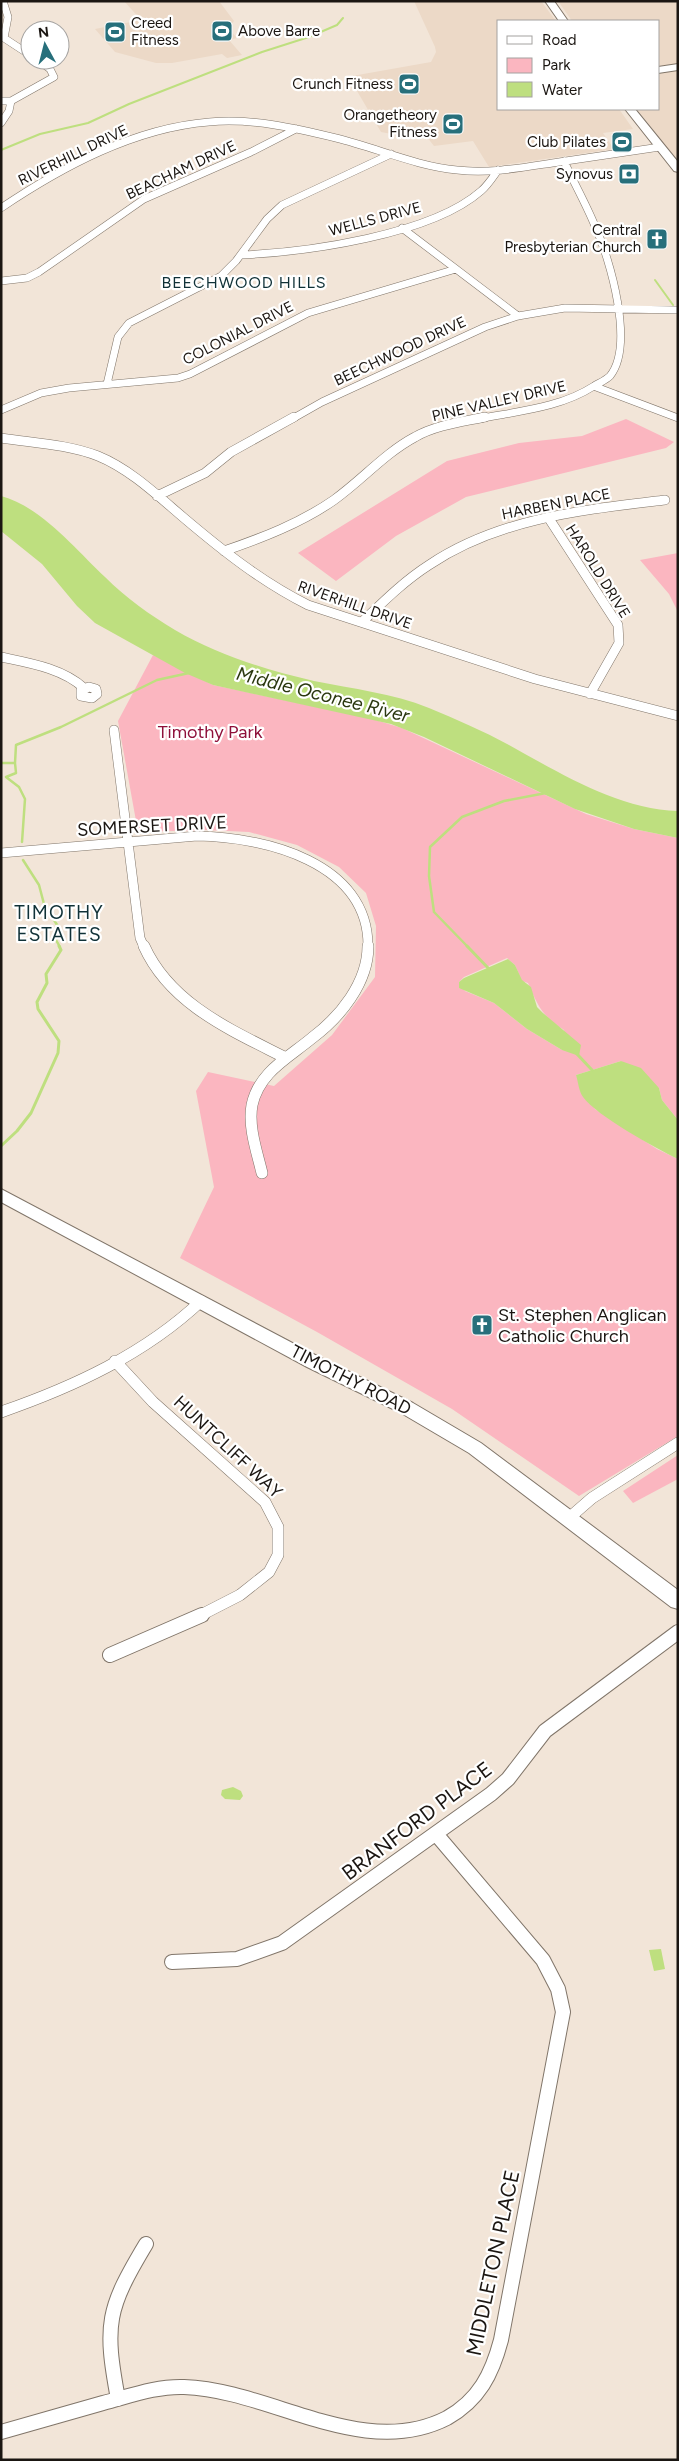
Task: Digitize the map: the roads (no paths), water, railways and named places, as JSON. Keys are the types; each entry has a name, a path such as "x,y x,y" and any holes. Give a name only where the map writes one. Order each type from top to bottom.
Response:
{"main road":[{"path":"549,1 563,20"},
{"path":"659,70 678,67"},
{"path":"631,110 678,168"},
{"name":"TIMOTHY ROAD","path":"1,1195 432,1423 483,1454 678,1601"}],"street":[{"path":"3,1 8,13 9,22 4,38 20,48"},
{"path":"1,101 12,101 54,77 50,70"},
{"path":"1,123 12,101"},
{"name":"RIVERHILL DRIVE","path":"1,208 15,198 74,165 119,145 169,129 210,122 229,122 296,129 342,139 390,154 454,170 498,170 660,147"},
{"name":"BEACHAM DRIVE","path":"1,281 26,278 39,272 144,199 251,152 296,129"},
{"path":"107,384 114,351 123,329 141,315 202,288 221,276 241,255 249,240 275,210 308,190 342,179 390,154"},
{"name":"PINE VALLEY DRIVE","path":"224,552 267,536 313,513 335,499 368,470 416,436 451,424 560,403 596,386 609,377 617,364 621,332 609,263 599,236 564,161"},
{"name":"WELLS DRIVE","path":"241,255 289,252 322,247 402,228 436,217 465,204 485,190 498,170"},
{"path":"402,228 518,316"},
{"name":"COLONIAL DRIVE","path":"1,410 41,393 107,384 166,379 190,374 308,313 456,269"},
{"name":"BEECHWOOD DRIVE","path":"157,496 205,473 232,452 322,402 451,341 518,316 565,308 678,310"},
{"path":"596,386 678,418"},
{"name":"RIVERHILL DRIVE","path":"1,438 72,449 98,456 123,470 157,496 251,574 281,593 308,605 535,679 678,716"},
{"name":"HARBEN PLACE","path":"362,622 411,577 446,554 494,531 548,517 665,500"},
{"name":"HAROLD DRIVE","path":"548,517 618,625 619,643 590,694"},
{"path":"1,657 50,670 76,680 84,688"},
{"path":"114,730 140,938 146,954 156,972 173,990 232,1031 284,1058"},
{"name":"SOMERSET DRIVE","path":"1,853 207,836 249,840 279,848 315,863 338,881 351,895 362,914 368,938 365,970 352,993 322,1030 284,1058 265,1077 257,1091 252,1106 254,1133 262,1173"},
{"path":"1,1412 57,1391 115,1361 166,1331 201,1301"},
{"name":"HUNTCLIFF WAY","path":"110,1655 223,1603 254,1585 263,1579 274,1564 280,1542 277,1522 265,1502 153,1402 115,1361"},
{"path":"569,1518 592,1498 678,1442"},
{"name":"BRANFORD PLACE","path":"172,1962 237,1959 256,1954 282,1943 500,1787 545,1731 678,1632"},
{"name":"MIDDLETON PLACE","path":"1,2432 147,2391 191,2387 221,2393 368,2434 397,2434 424,2429 451,2417 474,2399 492,2373 501,2340 563,2021 564,2005 553,1975 543,1960 436,1834"},
{"path":"118,2399 110,2353 110,2316 119,2289 146,2244"}],"water":[{"name":"Middle Oconee River","path":"1,496 16,502 44,519 130,599 156,618 191,639 243,661 278,672 387,695 429,708 489,735 569,778 611,797 655,809 678,811 678,838 634,829 575,809 424,737 391,724 213,685 185,673 95,623 77,606 42,564 1,531"},
{"path":"508,959 515,965 522,980 531,987 537,1007 581,1045 579,1056 562,1050 527,1029 494,1003 459,988 459,982 464,978"},
{"path":"621,1061 641,1068 659,1088 662,1100 678,1120 678,1159 613,1122 590,1105 582,1095 576,1075"},
{"path":"233,1787 241,1791 243,1796 240,1800 225,1799 221,1795 222,1790"},
{"path":"661,1949 665,1969 654,1971 649,1950"}],"waterway":[{"path":"1,150 40,134 88,123 129,104 262,52 309,37 337,25 343,18"},
{"path":"655,280 673,305"},
{"path":"15,763 16,745 61,727 157,680 189,673"},
{"path":"1,763 15,763"},
{"path":"15,763 16,773 6,777 19,787 25,799 22,842"},
{"path":"468,947 434,912 429,876 430,847 462,817 504,801 546,793"},
{"path":"23,860 39,885 44,904 59,928 56,940 60,947"},
{"path":"1,1146 17,1131 31,1113 58,1053 59,1041 38,1009 37,1002 47,983 46,974 61,950 59,946"},
{"path":"467,946 490,970"},
{"path":"577,1054 592,1070"}],"place":[{"name":"Above Barre","path":"222,31"},
{"name":"Creed Fitness","path":"115,32"},
{"name":"Crunch Fitness","path":"409,84"},
{"name":"Orangetheory Fitness","path":"453,124"},
{"name":"Club Pilates","path":"622,142"},
{"name":"Synovus","path":"629,174"},
{"name":"Central Presbyterian Church","path":"657,239"},
{"name":"St. Stephen Anglican Catholic Church","path":"482,1325"}],"district":[{"name":"BEECHWOOD HILLS","path":"244,282"},
{"name":"TIMOTHY ESTATES","path":"59,923"}],"park label":[{"name":"Timothy Park","path":"210,732"}]}
